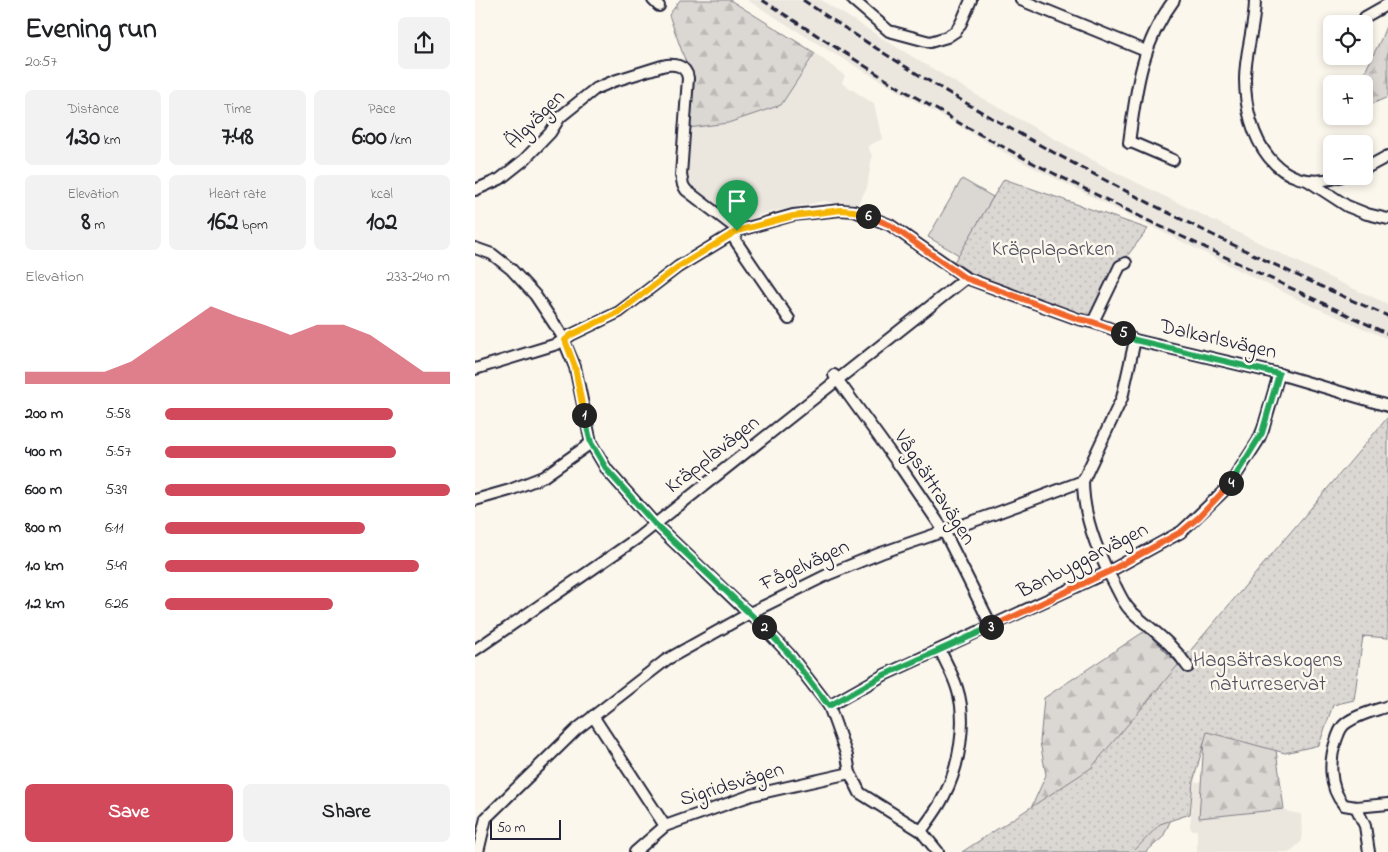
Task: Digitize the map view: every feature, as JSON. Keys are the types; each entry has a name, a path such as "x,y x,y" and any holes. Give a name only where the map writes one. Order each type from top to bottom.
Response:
{"street":[{"path":"853,0 889,30 930,42 947,37 956,31 971,0"},
{"path":"1021,0 1146,51"},
{"path":"1173,160 1131,142 1129,143 1141,67 1146,51 1154,33 1174,0"},
{"path":"1255,0 1254,21 1245,81 1248,109 1252,123 1261,146 1279,169 1288,175 1307,180 1323,179"},
{"path":"1369,15 1388,4"},
{"name":"Älgvägen","path":"475,190 500,178 525,160 550,133 560,117 595,89 614,81 670,64 682,67 687,73 688,78 681,176 683,185 693,196 737,231"},
{"path":"1373,164 1388,156"},
{"path":"1307,180 1347,206 1367,214 1388,219"},
{"name":"Dalkarlsvägen","path":"475,369 557,344 571,335 619,312 678,267 737,231 793,216 841,210 854,211 890,225 965,278 1078,319 1121,332 1135,340 1279,374 1388,406"},
{"path":"737,231 735,240 789,319"},
{"path":"475,248 492,254 511,269 535,295 565,340 575,367 591,443 607,470 655,524 750,613 789,654 829,706 847,756 850,773 860,793 921,831 935,848"},
{"path":"1093,322 1120,266 1126,263"},
{"name":"Kräpplavägen","path":"475,650 655,524 836,378 965,278"},
{"path":"1135,340 1122,398 1083,481 1092,535 1108,572 1125,604 1168,641 1188,667"},
{"name":"Banbyggarvägen","path":"829,706 884,675 992,627 1108,572 1181,532 1229,486 1262,433 1279,374"},
{"name":"Vågsättravägen","path":"836,378 944,531 992,627"},
{"path":"475,500 510,490 543,477 591,443"},
{"name":"Fågelvägen","path":"486,818 577,729 666,660 750,613 829,574 881,553 1083,481"},
{"path":"921,831 941,802 956,769 962,724 958,690 940,650"},
{"path":"1388,706 1353,719 1344,725 1340,729 1331,760 1331,772 1336,794 1344,805 1356,807 1388,804"},
{"path":"593,716 665,826"},
{"name":"Sigridsvägen","path":"635,852 665,826 752,795 850,773"},
{"path":"1356,807 1365,826 1369,852"},
{"path":"475,821 486,818 478,852"}],"shaded area":[{"path":"747,0 821,0 985,100 1109,169 1343,284 1388,304 1388,339 1303,302 1016,159 831,52"},
{"path":"815,53 845,76 842,83 874,104 882,139 868,146 872,156 867,188 856,207 824,201 761,214 740,227 703,199 686,180 688,128 728,123 781,105"},
{"path":"1195,782 1217,783 1253,791 1289,812 1301,814 1302,841 1290,852 1197,852 1197,830 1192,830 1190,827"}],"green space":[{"path":"680,0 730,0 815,53 781,105 728,123 688,128 691,77 669,15"},
{"path":"1388,21 1388,97 1373,103 1373,75 1363,75 1368,65 1373,65 1373,55"},
{"path":"962,179 993,197 959,255 928,237"},
{"name":"Kräpplaparken","path":"1004,179 1148,229 1107,282 1089,319 982,279 954,262"},
{"name":"Hagsätraskogens naturreservat","path":"1388,417 1388,638 1363,636 1354,700 1333,705 1319,745 1285,753 1207,732 1193,782 1190,814 1160,824 1133,852 962,852 1091,768"},
{"path":"1388,619 1338,657 1275,743 1284,809 1199,818 1208,678"},
{"path":"1145,631 1183,669 1177,806 1163,837 1146,852 968,852 1028,815 1046,775 1040,742 1044,698"}],"railway":[{"path":"762,0 890,82 961,124 1035,164 1149,221 1388,334"},
{"path":"803,0 852,33 1003,125 1213,235 1388,316"}],"route":[{"path":"841,210 854,211 876,218 914,241 965,278 1078,319 1121,332 1135,340 1279,374 1263,429 1258,441 1229,486 1199,517 1181,532 1108,572 992,627 884,675 829,706 789,654 750,613 655,524 607,470 591,443 575,367 565,340 571,335 619,312 678,267 737,231 793,216 841,210"}]}
